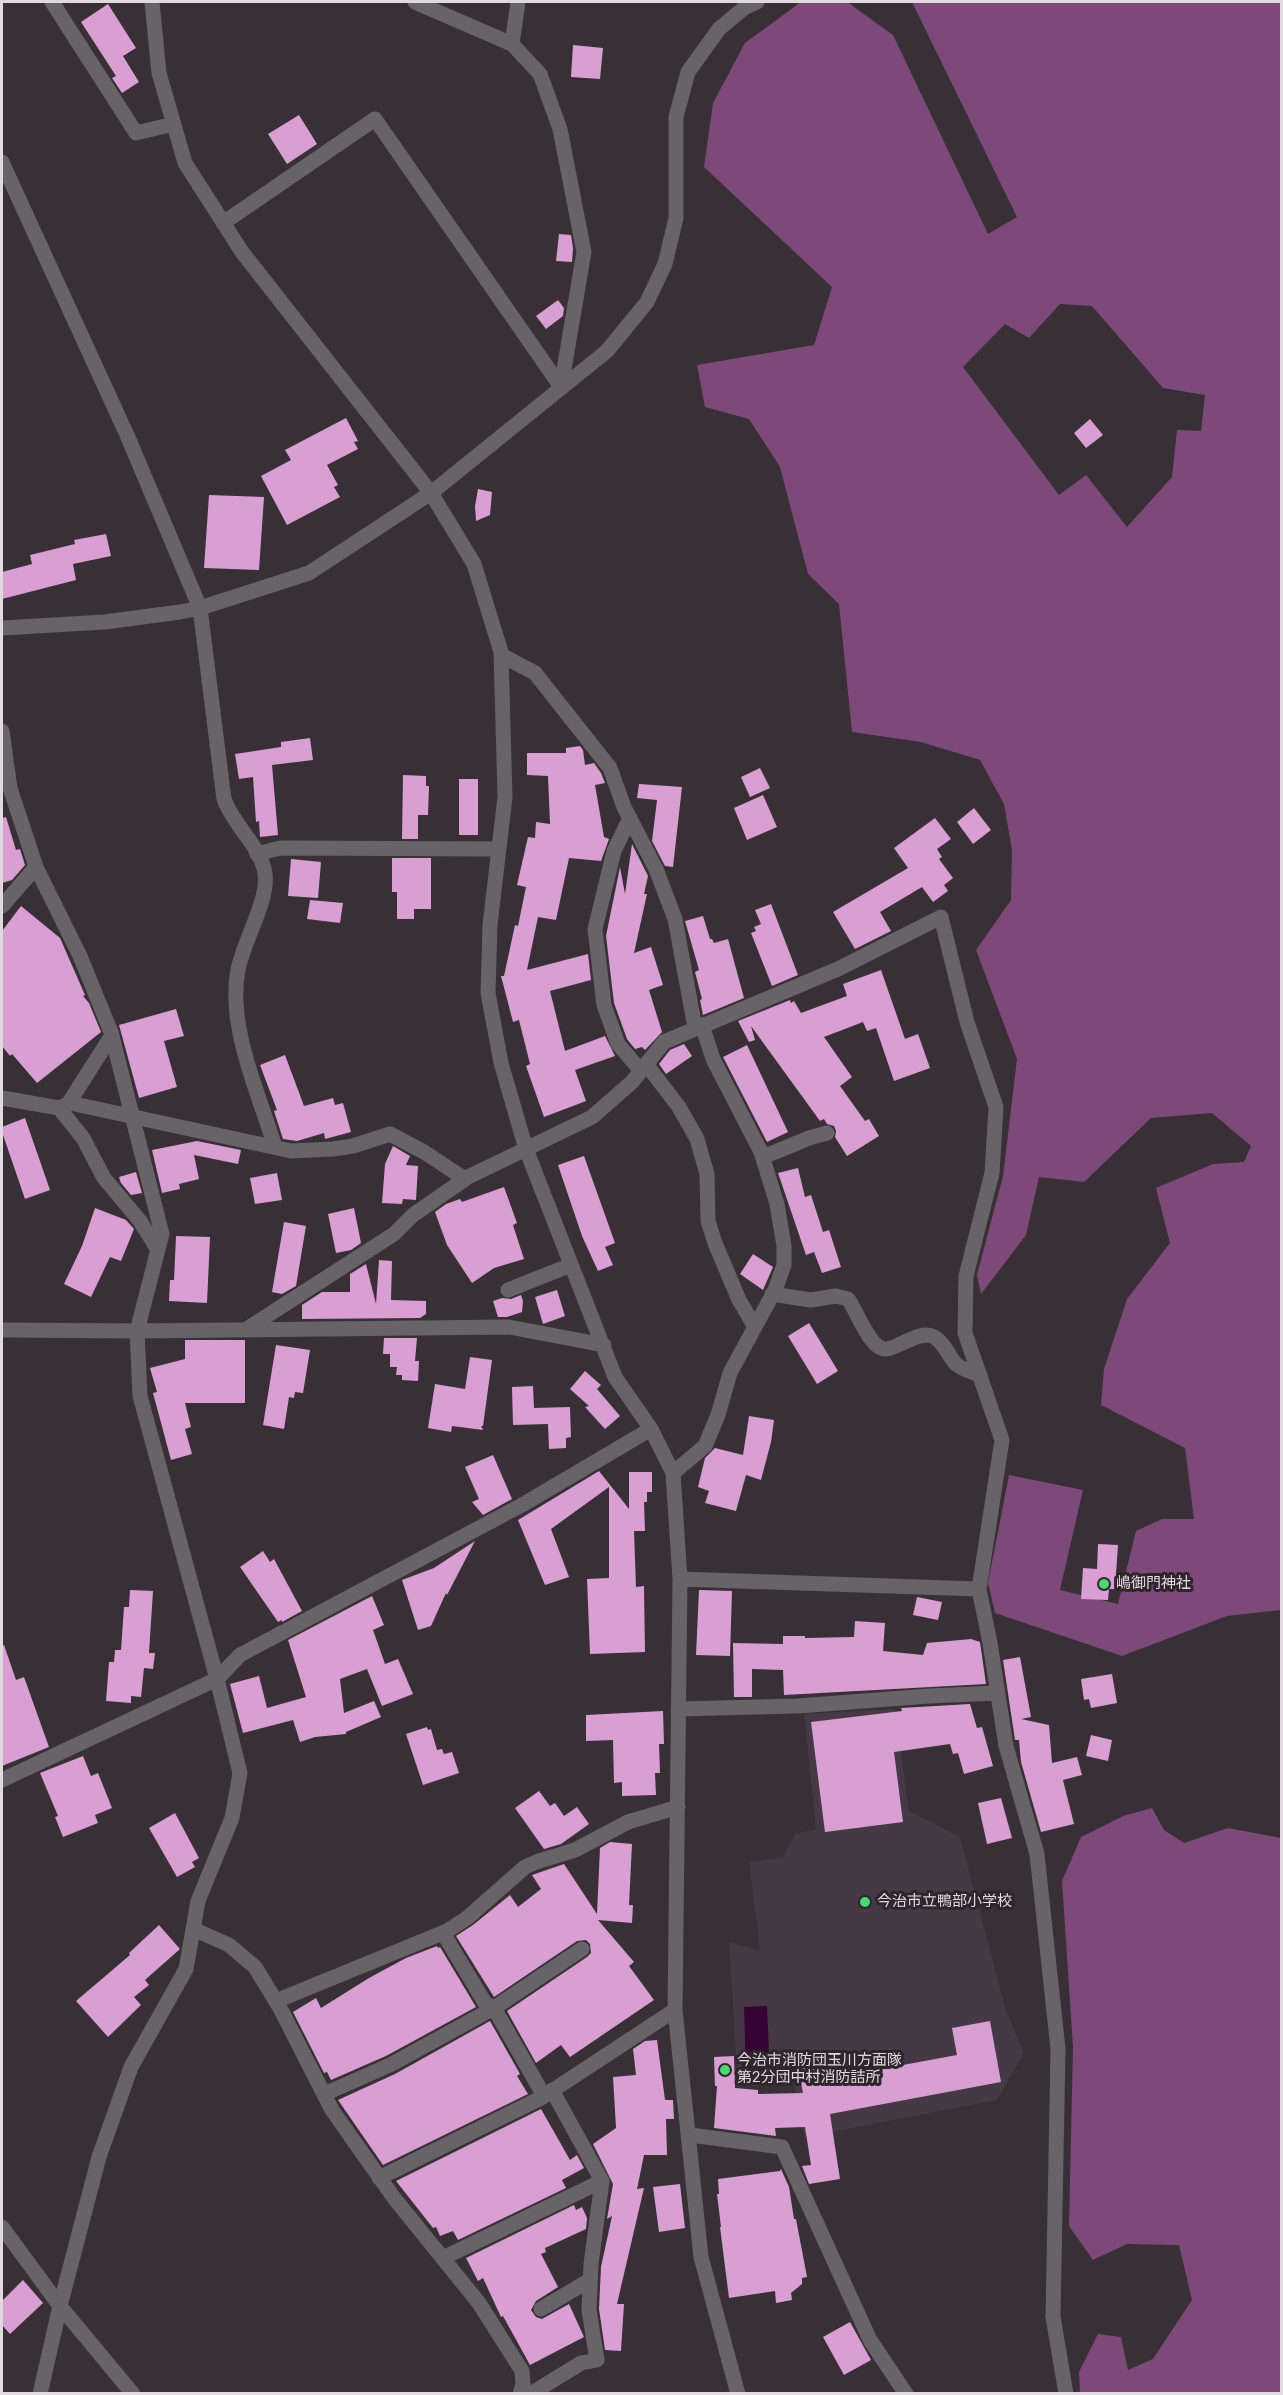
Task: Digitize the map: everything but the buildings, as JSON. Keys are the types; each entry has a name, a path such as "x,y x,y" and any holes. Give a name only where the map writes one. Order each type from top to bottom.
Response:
{"street":[{"path":"52,2 136,133 174,124"},
{"path":"152,2 159,73 185,163 242,252 430,493 474,564 501,656 505,797 490,925 489,993 501,1063 526,1149 615,1377 651,1429 673,1473 680,1579 675,2010 690,2135 701,2257 738,2394"},
{"path":"415,2 512,44 540,74 560,129 585,252 561,387"},
{"path":"512,44 518,2"},
{"path":"2,628 105,622 200,608 309,573 430,493 607,351 646,302 665,264 676,218 676,117 688,72 719,30 744,8 757,2"},
{"path":"223,223 375,119 561,387"},
{"path":"2,162 127,435 200,608 224,799 228,810 262,861 266,876 261,903 237,971 237,1008 244,1051 275,1147"},
{"path":"501,656 534,673 610,768 630,818 656,869 675,920 699,1027 763,1157 777,1204 784,1246 784,1265 772,1294 730,1373 718,1415 705,1446 673,1473"},
{"path":"2,731 10,788 36,867 80,956 112,1035 130,1115 162,1234 137,1331 140,1396 240,1773 232,1818 198,1901 186,1969 131,2067 99,2157 60,2306 40,2394"},
{"path":"630,818 614,851 595,929 604,1005 618,1044 679,1107 697,1139 707,1174 708,1221 739,1300 755,1327"},
{"path":"257,854 280,848 499,849"},
{"path":"2,906 36,867"},
{"path":"245,1330 394,1234 413,1215 465,1179 592,1117 632,1082 664,1042 838,969 941,917 967,1022 996,1107 992,1173 966,1276 965,1333 1002,1440 979,1589 1006,1746 1036,1854 1058,2049 1053,2317 1066,2394"},
{"path":"63,1106 112,1035"},
{"path":"2,1098 130,1115 291,1151 353,1146 390,1134 424,1152 465,1179"},
{"path":"63,1106 104,1178 140,1221 158,1250"},
{"path":"763,1157 809,1137 827,1133"},
{"path":"508,1290 571,1265"},
{"path":"772,1294 811,1300 836,1296 848,1299 857,1311 870,1341 881,1349 888,1350 899,1343 922,1335 934,1337 947,1350 956,1365 980,1375"},
{"path":"2,1330 509,1327 604,1345"},
{"path":"2,1780 217,1680 240,1655 522,1505 651,1429"},
{"path":"680,1579 979,1589"},
{"path":"678,1709 798,1707 997,1693"},
{"path":"276,2001 443,1933 467,1918 525,1867 575,1850 628,1822 678,1807"},
{"path":"193,1929 229,1945 255,1967 276,2001 332,2110 379,2178 479,2303 522,2371 528,2391 581,2363 597,2360 589,2310 590,2280 602,2181 494,2008 485,2003 443,1933"},
{"path":"324,2094 390,2065 494,2008 582,1949"},
{"path":"379,2178 548,2093 675,2010"},
{"path":"690,2135 782,2147 870,2340 906,2394"},
{"path":"442,2258 602,2181"},
{"path":"2,2227 60,2306 133,2394"},
{"path":"541,2309 590,2280"}],"shaded area":[{"path":"801,2 847,2 893,35 988,234 1017,217 912,2 1281,2 1281,1610 1227,1616 1122,1656 995,1613 988,1583 1009,1475 1083,1490 1060,1590 1118,1604 1136,1531 1162,1519 1194,1519 1185,1448 1101,1405 1104,1369 1127,1299 1170,1243 1156,1188 1213,1164 1244,1162 1251,1146 1212,1113 1151,1118 1084,1182 1039,1177 1026,1235 981,1294 977,1275 1003,1176 1017,1059 976,950 1011,900 1012,850 1004,804 980,760 921,742 852,732 839,604 808,574 780,467 749,419 705,407 697,365 814,345 832,287 704,167 713,103 745,43","holes":["1060,304 1092,306 1163,388 1205,395 1201,431 1177,430 1172,477 1127,527 1086,475 1059,495 963,367 1005,324 1029,338"]},
{"name":"今治市立鴨部小学校","path":"895,1709 909,1811 960,1837 1006,2011 1024,2053 997,2100 805,2137 794,2083 738,2087 729,1942 760,1950 749,1862 783,1858 796,1833 816,1830 804,1714"},
{"path":"1152,1808 1164,1830 1184,1843 1228,1828 1281,1838 1281,2393 1080,2393 1079,2372 1098,2334 1121,2337 1128,2370 1153,2359 1192,2300 1179,2245 1127,2244 1093,2260 1069,2226 1073,2047 1062,1881 1081,1837 1123,1816"},
{"path":"767,2006 770,2074 746,2075 744,2007"}],"place":[{"name":"嶋御門神社","path":"1104,1584"},
{"name":"今治市立鴨部小学校","path":"865,1902"},
{"name":"今治市消防団玉川方面隊 第2分団中村消防詰所","path":"725,2070"}]}
